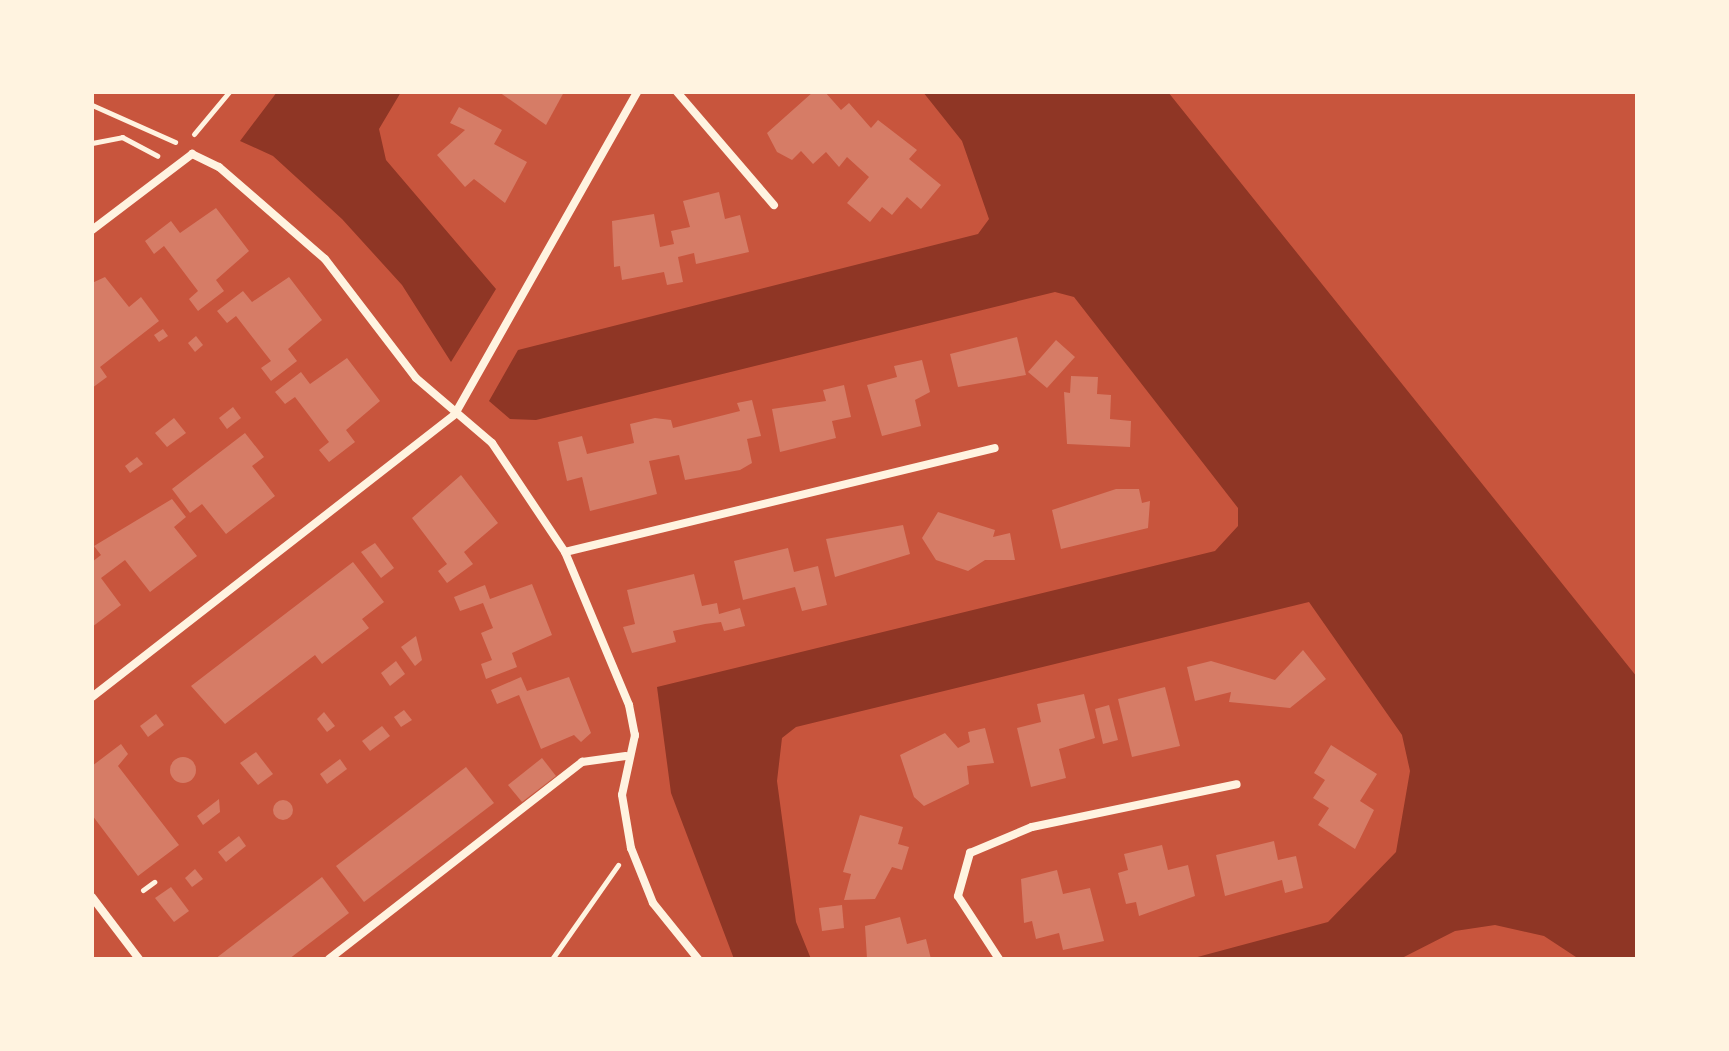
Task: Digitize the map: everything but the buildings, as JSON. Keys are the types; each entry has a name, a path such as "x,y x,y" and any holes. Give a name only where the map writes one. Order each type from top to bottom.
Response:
{"street":[{"path":"92,697 455,414 637,92"},
{"path":"677,92 774,205"},
{"path":"92,230 192,154 219,167 314,249 416,378 492,443 565,552 629,705 635,735 626,756 631,848 653,903 698,959"},
{"path":"565,552 995,448"},
{"path":"329,959 582,762 626,756"},
{"path":"999,959 958,896 970,853 1032,827 1237,784"},
{"path":"92,897 139,959"}],"path":[{"path":"92,105 182,147 229,92"},
{"path":"92,143 122,137 172,168"},
{"path":"552,959 631,848"},
{"path":"143,890 154,882"}],"shaded area":[{"path":"277,92 401,92 379,129 386,160 496,289 451,362 402,285 342,219 273,156 240,141"},
{"path":"923,92 1168,92 1637,677 1637,959 1579,959 1544,936 1495,925 1455,931 1400,959 1190,959 1328,922 1396,852 1410,771 1402,735 1309,602 796,727 782,738 777,781 796,922 811,959 734,959 671,793 657,687 1215,551 1238,526 1238,508 1074,297 1055,292 536,420 510,419 489,401 518,350 978,234 989,219 962,141"}]}
